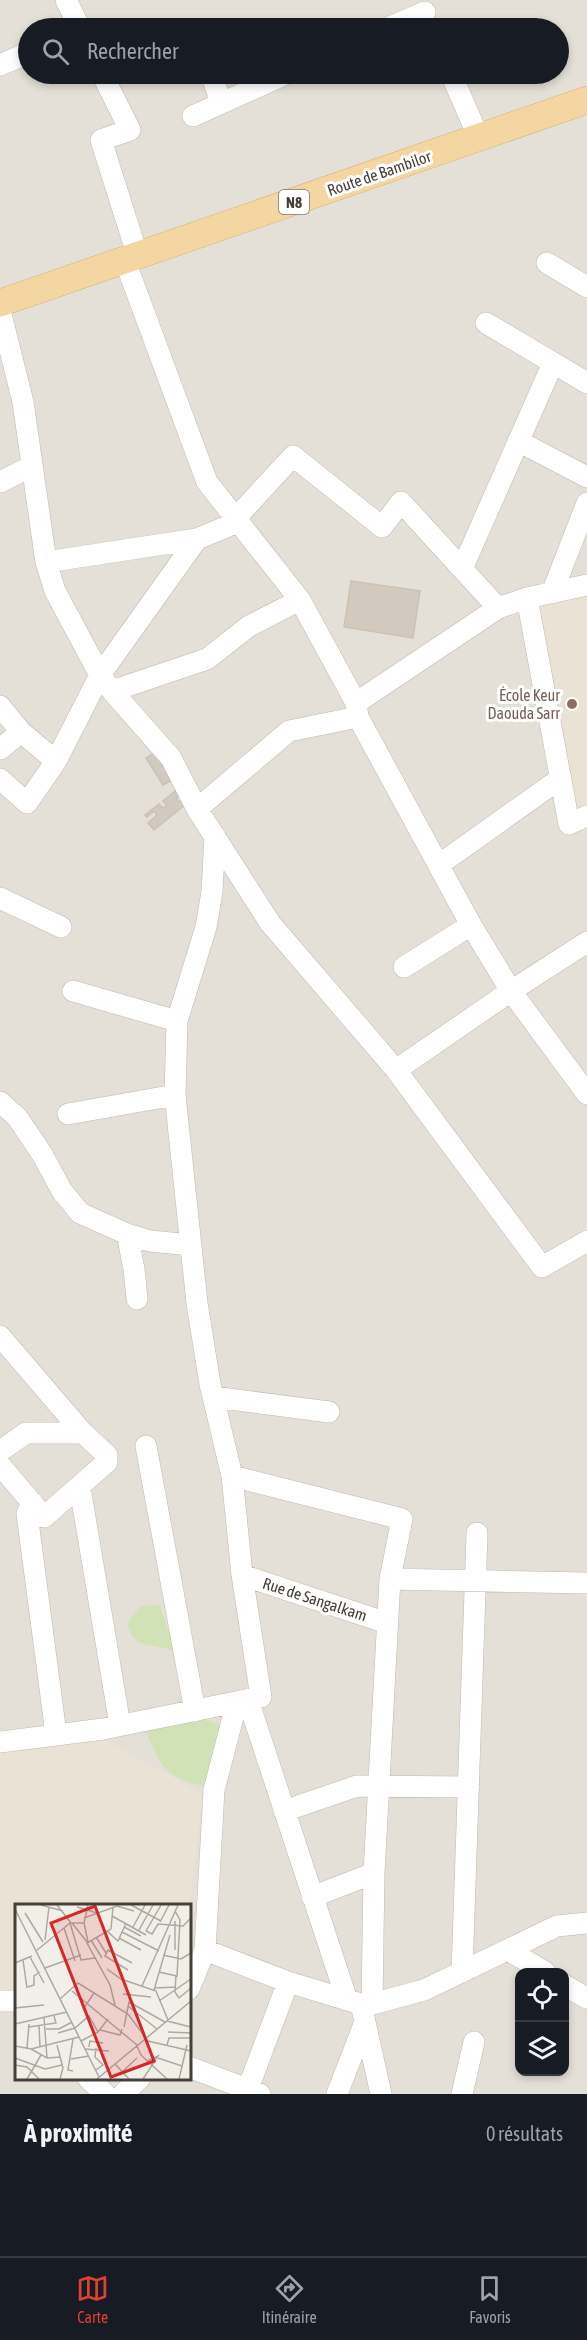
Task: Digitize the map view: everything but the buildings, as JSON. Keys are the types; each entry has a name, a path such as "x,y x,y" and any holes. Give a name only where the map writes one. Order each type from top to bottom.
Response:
{"main road":[{"name":"Route de Bambilor","path":"0,303 587,100"}],"street":[{"path":"66,0 75,18"},
{"path":"0,65 18,57"},
{"path":"107,84 130,130 101,140 132,259 207,482 300,600 471,925 511,991 587,1094"},
{"path":"215,84 221,102"},
{"path":"193,116 263,84"},
{"path":"455,84 479,138"},
{"path":"547,263 587,287"},
{"path":"0,310 23,402 46,562 55,591 106,683 171,758 197,809 270,923 396,1070 542,1267 587,1241"},
{"path":"486,323 587,383"},
{"path":"462,569 553,363"},
{"path":"518,441 587,477"},
{"path":"46,562 196,539 237,520 293,456 382,527 401,502 498,608"},
{"path":"0,482 32,466"},
{"path":"552,593 587,503"},
{"path":"0,779 27,803 106,683 196,539"},
{"path":"197,809 289,731 357,710 498,608 527,598 587,585"},
{"path":"527,598 569,824 587,816"},
{"path":"106,683 207,659 249,626 300,600"},
{"path":"0,706 21,732 56,761"},
{"path":"0,749 21,732"},
{"path":"440,864 561,778"},
{"path":"0,1742 120,1725 261,1697 242,1575 232,1476 213,1397 197,1303 175,1095 177,1021 206,927 212,892 215,836"},
{"path":"0,898 61,927"},
{"path":"404,967 471,925"},
{"path":"396,1070 587,942"},
{"path":"73,991 177,1021"},
{"path":"68,1114 175,1095"},
{"path":"0,1102 17,1118 42,1154 62,1191 80,1213 127,1234 150,1241 190,1245"},
{"path":"127,1234 137,1299"},
{"path":"0,1336 83,1433 107,1455 107,1462 80,1488 44,1517 0,1465"},
{"path":"213,1397 329,1412"},
{"path":"0,1451 26,1433 83,1433"},
{"path":"147,1446 195,1711"},
{"path":"232,1476 402,1519 390,1579 374,1873 361,2007 337,2094"},
{"path":"80,1488 120,1725"},
{"path":"32,1502 27,1514 56,1734"},
{"path":"462,1972 477,1533"},
{"name":"Rue de Sangalkam","path":"242,1575 387,1623"},
{"path":"390,1579 587,1583"},
{"path":"243,1701 284,1811 312,1897 361,2007 381,2094"},
{"path":"190,1987 205,1950 214,1790 243,1701"},
{"path":"284,1811 357,1786 468,1787"},
{"path":"312,1897 374,1873"},
{"path":"205,1950 361,2007 424,1990 557,1926 587,1923"},
{"path":"508,1950 538,1968"},
{"path":"190,2067 251,2092 288,1982"},
{"path":"569,1988 587,1998"},
{"path":"462,2094 474,2042"},
{"path":"88,2079 105,2094"},
{"path":"123,2094 139,2079"}],"shaded area":[{"path":"0,0 587,0 587,2094 0,2094"},
{"name":"École Keur Daouda Sarr","path":"587,595 587,804 575,808 539,605"},
{"path":"99,1736 203,1794 190,1904 15,1904 15,1997 0,1997 0,1749"}],"green space":[{"path":"160,1605 168,1630 176,1644 172,1650 139,1643 131,1634 127,1622 142,1606"},
{"path":"196,1713 226,1729 215,1774 204,1786 180,1779 165,1768 145,1730 164,1717 187,1723"}],"place":[{"name":"École Keur Daouda Sarr","path":"572,704"}]}
